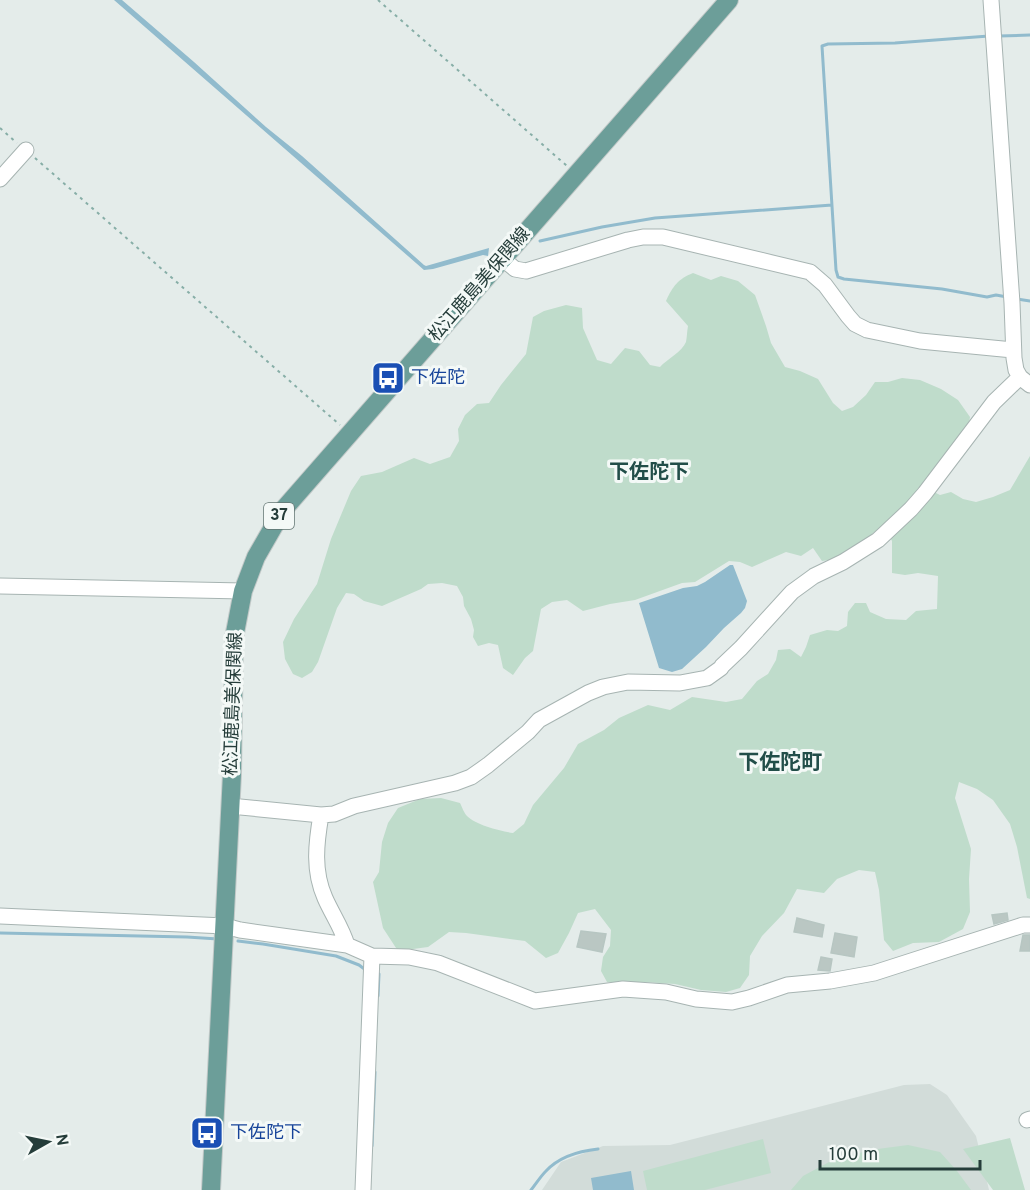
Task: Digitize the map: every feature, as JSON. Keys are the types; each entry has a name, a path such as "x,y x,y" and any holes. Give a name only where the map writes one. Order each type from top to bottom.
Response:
{"main road":[{"name":"松江鹿島美保関線","path":"211,1190 230,806 234,638 243,591 256,557 283,510 349,432 729,0"}],"street":[{"path":"230,806 321,815 334,814 354,806 455,783 471,777 488,765 539,720 588,693 603,687 628,682 680,683 708,678 741,648 792,592 814,576 843,562 878,540 910,509 994,402 1025,381 1016,370 1013,350 1012,303 991,0"},
{"path":"0,179 26,150"},
{"path":"503,259 515,269 526,271 628,240 663,237 810,272 825,285 855,324 867,330 920,341 1013,350"},
{"path":"0,586 243,591"},
{"path":"321,815 316,856 317,876 324,897 347,945"},
{"path":"0,916 225,926 347,945 372,956 409,957 438,963 535,1001 623,989 666,992 696,999 732,1002 787,986 830,981 874,972 1023,925 1030,925"},
{"path":"363,1190 372,956"}],"path":[{"path":"378,0 576,174"},
{"path":"0,128 349,432"}],"shaded area":[{"path":"930,1084 947,1095 976,1136 989,1190 542,1190 561,1162 603,1146 670,1145 904,1085"}],"green space":[{"path":"693,273 711,280 721,276 738,281 755,295 771,343 785,367 818,379 833,403 842,411 853,407 866,395 875,382 888,382 902,378 920,380 941,389 958,400 970,417 968,429 934,492 940,495 951,492 963,499 976,502 993,497 1010,490 1030,456 1030,899 1027,898 1010,824 993,800 977,789 959,782 955,798 971,849 970,912 963,929 939,942 913,943 893,951 884,940 875,872 859,870 837,879 824,893 797,889 784,913 762,936 750,956 749,975 740,988 726,992 701,990 675,984 607,982 601,971 603,957 610,946 611,930 595,909 578,913 558,953 546,958 525,941 449,932 428,947 398,951 383,928 373,882 379,872 382,842 388,823 398,808 420,799 441,798 460,803 466,815 476,822 513,833 524,824 533,805 564,768 578,744 604,730 619,718 648,705 670,710 692,697 726,702 742,699 757,681 768,674 776,660 778,650 790,649 801,657 810,635 827,630 838,631 847,626 848,612 855,603 866,603 870,612 886,619 906,620 916,611 937,609 938,576 892,573 892,541 884,526 862,544 836,559 822,561 813,548 801,556 786,552 752,567 740,562 729,561 695,582 682,583 635,600 583,611 567,600 552,602 541,609 533,651 513,675 503,668 498,645 489,643 478,646 473,637 471,619 457,586 442,583 428,584 382,606 346,593 337,608 318,662 312,672 302,678 293,674 285,659 283,642 294,619 317,584 331,539 351,491 361,476 382,472 414,458 430,464 450,457 459,441 458,429 465,415 477,404 489,403 526,354 533,317 544,311 566,305 582,308 583,328 597,360 611,364 625,348 639,351 650,365 660,367 686,342 688,326 666,301 676,284"},
{"path":"1010,1138 1025,1190 993,1190 963,1149"},
{"path":"763,1139 771,1173 705,1190 647,1190 643,1171"},
{"path":"908,1145 940,1152 971,1190 791,1190 803,1176 831,1161 870,1150"}],"water":[{"path":"114,0 122,0 424,265 489,248 488,256 483,255 424,270"},
{"path":"733,565 747,601 745,608 682,669 672,672 659,668 639,603 683,588 697,586"},
{"path":"631,1171 634,1190 593,1190 591,1178"}],"building":[{"path":"1007,913 1008,920 994,924 992,915"},
{"path":"797,918 824,925 822,937 794,932"},
{"path":"581,931 606,934 602,952 577,947"},
{"path":"835,933 857,937 854,957 831,953"},
{"path":"1023,935 1030,935 1030,951 1020,951"},
{"path":"821,957 832,959 830,971 818,970"}],"waterway":[{"path":"999,36 1030,35"},
{"path":"989,36 822,46 836,270 838,277 844,279 942,289 987,297 996,295 1007,297"},
{"path":"540,241 655,218 832,205"},
{"path":"1017,299 1030,301"},
{"path":"0,933 218,939"},
{"path":"238,941 336,956 359,965 367,971"},
{"path":"376,973 379,974 378,996"},
{"path":"372,1146 375,1072"},
{"path":"531,1190 544,1173 557,1162 577,1153 598,1149"}],"place":[{"name":"下佐陀","path":"388,378"},
{"name":"下佐陀下","path":"207,1133"}],"district":[{"name":"下佐陀下","path":"649,473"},
{"name":"下佐陀町","path":"780,763"}]}
